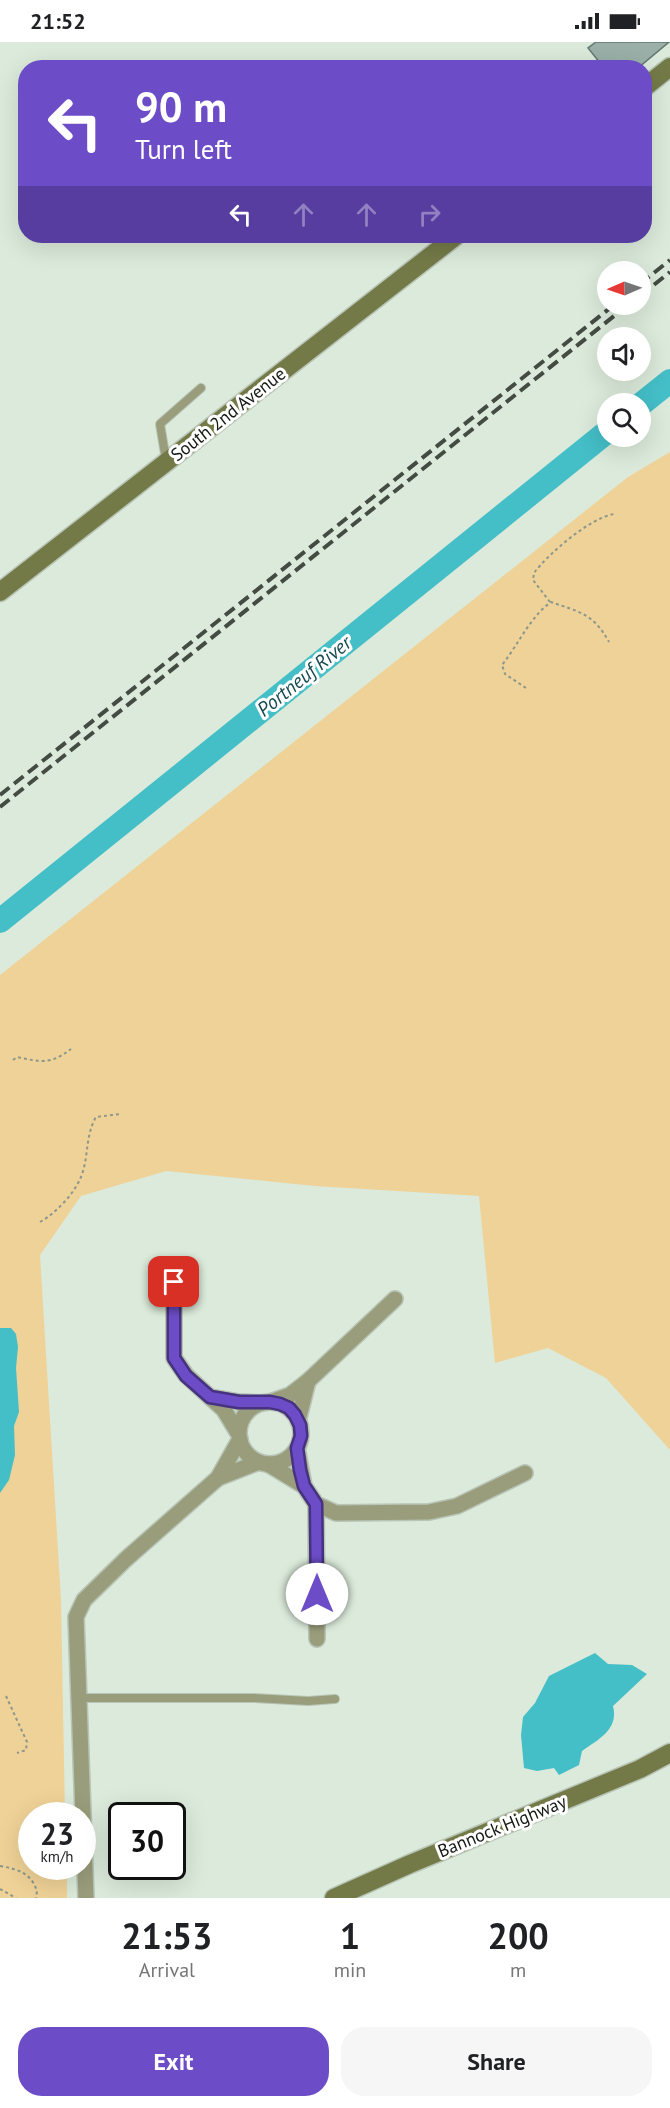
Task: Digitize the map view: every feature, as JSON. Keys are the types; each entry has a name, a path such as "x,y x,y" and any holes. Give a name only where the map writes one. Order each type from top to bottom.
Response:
{"street":[{"path":"652,81 670,67"},
{"name":"South 2nd Avenue","path":"0,592 447,243"},
{"path":"174,1282 174,1358 186,1376 224,1410 245,1452 304,1486"},
{"path":"86,1898 76,1617 84,1600 126,1559 218,1478 239,1436 240,1424 244,1415 251,1408 290,1395 309,1381 395,1299"},
{"path":"298,1421 309,1381"},
{"path":"210,1397 239,1402 280,1404 289,1408 298,1421 301,1436 297,1448 284,1461 263,1463 218,1478"},
{"path":"297,1448 304,1486 316,1504 336,1513 429,1512 457,1506 525,1473"},
{"path":"316,1504 317,1639"},
{"name":"Bannock Highway","path":"334,1898 410,1864 640,1769 670,1752"}],"lane":[{"path":"167,463 160,424 201,388"},
{"path":"79,1698 254,1698 308,1701 335,1699"}],"path":[{"path":"609,642 594,621 574,608 551,602 532,580 534,573 570,539 603,517 614,514"},
{"path":"526,688 505,675 502,665 530,625 551,602"},
{"path":"13,1059 16,1057 42,1062 53,1060 71,1049"},
{"path":"40,1222 63,1202 81,1176 90,1126 96,1117 120,1114"},
{"path":"6,1696 27,1742 26,1750 17,1753"},
{"path":"0,1866 28,1875 37,1891 36,1898"},
{"path":"0,1889 16,1898"}],"shaded area":[{"path":"670,452 670,1450 606,1378 548,1348 495,1363 479,1196 315,1186 166,1171 81,1196 40,1255 61,1600 65,1802 18,1802 18,1880 67,1880 67,1898 0,1898 0,975 628,477"}],"water":[{"path":"0,1328 11,1328 16,1334 19,1412 14,1426 15,1455 9,1480 0,1493"},
{"path":"595,1653 608,1664 632,1665 647,1674 613,1706 613,1721 610,1727 601,1738 582,1751 579,1765 559,1775 554,1768 537,1771 524,1768 521,1735 523,1717 535,1703 549,1676"}],"building":[{"path":"596,42 669,42 648,60 598,60 588,48"}],"waterway":[{"name":"Portneuf River","path":"651,396 670,381"},
{"name":"Portneuf River","path":"0,921 597,440"}],"railway":[{"path":"651,275 670,260"},
{"path":"651,287 670,272"},
{"path":"0,795 601,315"},
{"path":"0,807 615,315"}],"route":[{"path":"174,1282 174,1358 186,1376 210,1397 239,1402 280,1404 289,1408 300,1425 301,1436 297,1448 300,1470 304,1486 316,1504 317,1594"}]}
